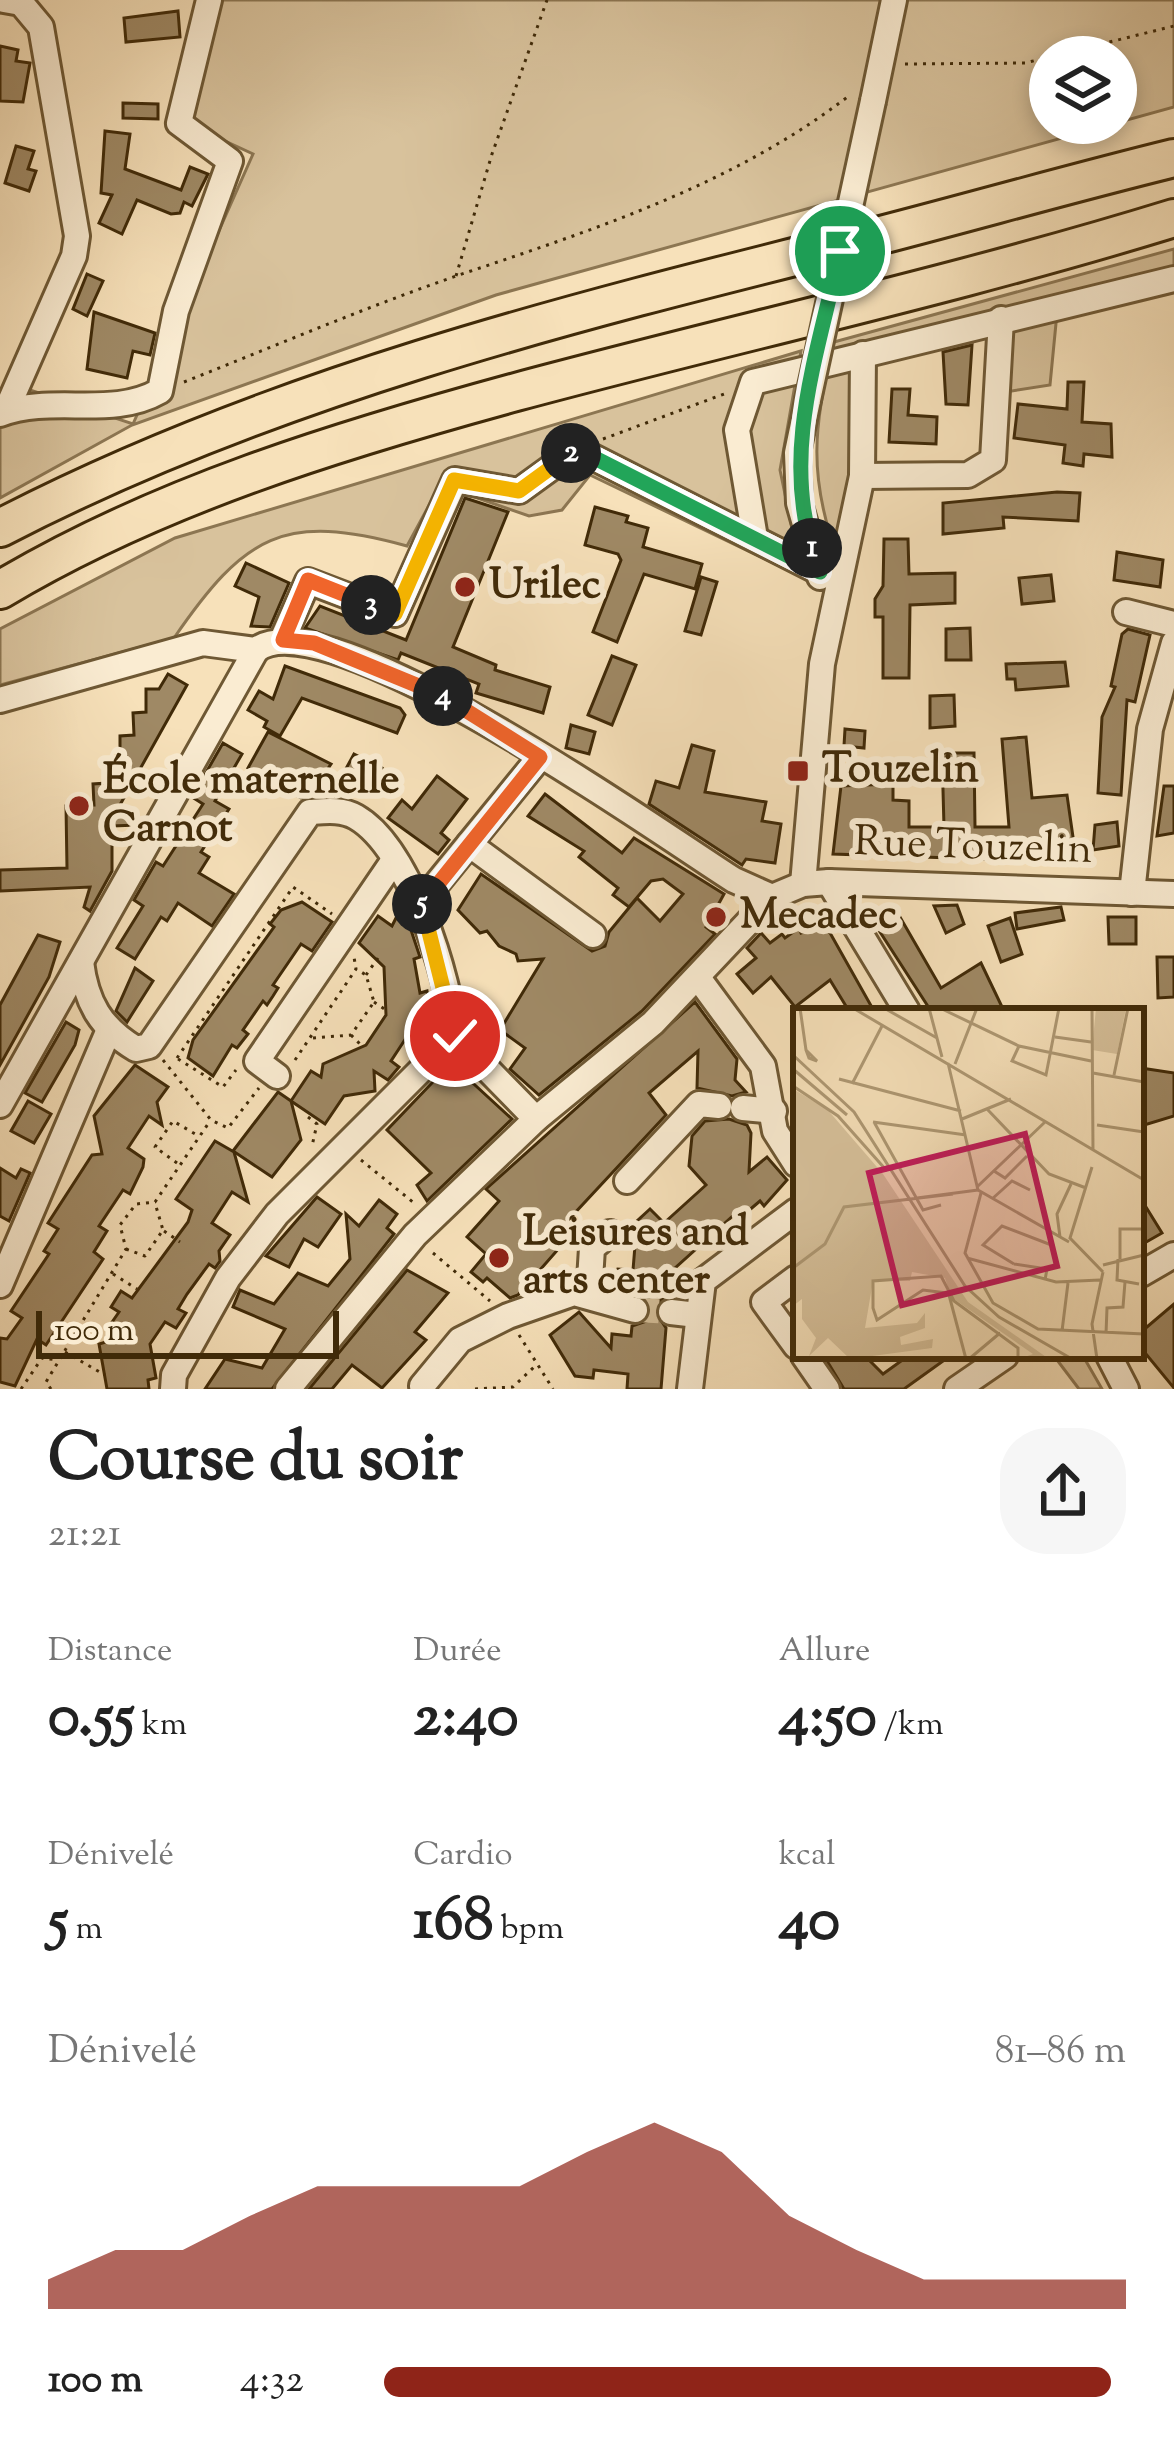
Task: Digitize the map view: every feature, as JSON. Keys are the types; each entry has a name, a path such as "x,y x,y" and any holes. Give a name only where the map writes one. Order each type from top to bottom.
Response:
{"highway":[{"path":"0,528 241,419 414,359 1168,155"},
{"path":"0,590 154,514 285,462 430,416 1174,218"}],"street":[{"path":"3,412 74,256 77,236 41,27 21,3 4,0"},
{"path":"3,412 57,404 135,405 160,391 176,310 230,161 179,123 209,0"},
{"path":"802,884 822,664 820,572 799,503 797,453 894,0"},
{"path":"754,538 736,430 753,382 1174,279"},
{"path":"862,476 968,476 993,460 1001,319"},
{"path":"822,664 862,476 863,354"},
{"path":"283,640 308,580 395,614 454,480 510,493 577,449 820,572"},
{"path":"1126,613 1174,624"},
{"path":"0,700 203,643 256,650 283,640 314,643 436,692 734,880 772,897 699,979 536,1119 423,1227 288,1389"},
{"path":"1132,892 1150,729 1174,643"},
{"path":"0,1105 256,650"},
{"path":"422,903 540,757"},
{"path":"82,962 85,993 108,1033 136,1049 150,1044 310,812 335,810 358,818 422,903 455,1036 536,1119"},
{"path":"469,844 593,935"},
{"path":"267,1069 333,917 394,860"},
{"path":"829,882 905,1008"},
{"name":"Rue Touzelin","path":"772,897 802,884 829,882 1174,894"},
{"path":"699,979 763,1066 775,1131 793,1159"},
{"path":"0,1285 108,1033"},
{"path":"173,1389 174,1375 229,1278 277,1214 455,1036"},
{"path":"627,1181 699,1104 774,1112"},
{"path":"690,1389 703,1281 793,1213"},
{"path":"589,1296 592,1248 610,1233"},
{"path":"1144,1272 1174,1255"},
{"path":"793,1280 764,1302 793,1342"},
{"path":"422,1386 460,1340 508,1316 574,1293 635,1310"},
{"path":"671,1312 698,1315"},
{"path":"805,1359 827,1389"},
{"path":"957,1389 993,1359"},
{"path":"1111,1359 1126,1389"}],"path":[{"path":"456,276 547,0"},
{"path":"160,391 456,276 543,248 736,170 797,136 878,74 908,63 1024,63 1174,26"},
{"path":"577,449 753,382"},
{"path":"176,1058 292,887 333,917"},
{"path":"366,975 378,958"},
{"path":"356,969 366,975 374,1002 386,1010"},
{"path":"351,1035 374,1002"},
{"path":"311,1038 351,1035 362,1046"},
{"path":"150,1044 223,1087 243,1058 267,1069"},
{"path":"150,1044 211,1120 155,1202 163,1231 180,1242"},
{"path":"179,1164 155,1147 173,1120 198,1136"},
{"path":"347,1146 508,1316 554,1389"},
{"path":"51,1389 46,1382 126,1249 120,1225 136,1204 155,1202"},
{"path":"126,1249 145,1256 163,1231"},
{"path":"111,1273 137,1289"},
{"path":"64,1352 105,1375"},
{"path":"21,1389 42,1358 60,1360"},
{"path":"475,1389 513,1387 536,1366"}],"shaded area":[{"path":"214,0 1174,0 1174,107 1137,117 1137,36 1029,36 1029,144 1041,144 496,295 132,425 0,498 0,422 27,389 133,424 253,154 184,122"},
{"path":"1174,249 1174,277 1057,313 1050,385 999,393 1001,341 960,332 864,364 838,558 822,502 817,451 834,342"},
{"path":"801,351 780,470 796,547 790,571 590,475 562,510 529,516 440,485 407,546 328,532 298,533 271,541 223,575 174,638 0,685 0,629 175,538"},
{"path":"1056,1359 1085,1359 1102,1389 1079,1389"}],"building":[{"path":"178,11 180,37 126,42 124,18"},
{"path":"0,46 18,50 16,61 30,63 23,102 0,101"},
{"path":"123,103 158,104 158,119 123,118"},
{"path":"105,131 130,134 125,169 181,190 190,167 208,174 192,206 184,202 180,213 171,214 137,200 122,234 99,223 112,195 101,193"},
{"path":"16,146 34,151 28,169 36,171 29,191 5,183"},
{"path":"87,274 103,281 87,316 73,309"},
{"path":"94,312 155,333 150,355 133,351 127,378 87,369"},
{"path":"972,345 968,405 946,404 943,352"},
{"path":"1068,382 1084,382 1082,422 1111,424 1112,457 1084,454 1083,466 1063,463 1065,445 1014,438 1018,404 1067,409"},
{"path":"892,389 910,389 908,415 937,417 936,444 889,442"},
{"path":"1080,493 1078,521 1003,517 1004,528 943,534 943,503"},
{"path":"465,498 508,512 453,647 496,665 495,670 550,687 543,713 476,693 479,684 401,653 398,660 305,628 320,606 406,640"},
{"path":"595,507 628,516 626,522 648,528 643,547 702,564 695,589 644,574 617,642 593,632 621,560 618,554 585,545"},
{"path":"884,539 908,539 909,574 955,573 955,603 910,605 909,678 883,678 883,617 875,617 875,599 883,586"},
{"path":"1117,552 1163,560 1160,587 1114,580"},
{"path":"246,563 289,583 270,627 251,626 259,597 235,586"},
{"path":"1051,575 1054,601 1022,604 1019,578"},
{"path":"701,577 717,582 701,635 685,631"},
{"path":"970,628 971,660 946,660 946,629"},
{"path":"1128,629 1150,635 1135,702 1127,700 1121,795 1098,793 1102,717 1115,687 1111,686 1122,634"},
{"path":"612,656 636,665 612,725 588,715"},
{"path":"1065,662 1068,686 1016,690 1015,679 1007,679 1006,664"},
{"path":"285,666 400,708 405,715 397,733 302,698 280,736 264,727 267,721 248,710 259,691 273,699"},
{"path":"168,674 187,685 116,812 139,825 112,826 112,871 90,911 84,907 90,887 0,891 0,870 67,868 66,806 94,805 93,784 107,783 107,759 120,758 120,736 134,735 133,713 146,712 146,689 159,689"},
{"path":"954,695 955,726 930,728 930,696"},
{"path":"571,725 595,732 589,754 566,748"},
{"path":"845,729 865,731 864,748 844,746"},
{"path":"268,732 331,764 309,796 301,798 248,768"},
{"path":"1026,737 1032,798 1067,795 1075,851 1012,860 833,854 841,786 893,784 893,800 909,801 909,827 944,827 942,753 974,753 975,827 1009,827 1002,739"},
{"path":"223,743 242,754 215,801 229,809 201,852 209,857 199,873 234,894 212,926 178,903 167,921 161,917 135,959 117,948 143,906 134,900 156,862 163,866 203,804 192,797"},
{"path":"692,745 714,751 705,792 766,802 762,821 781,824 775,863 746,859 742,865 649,804 656,781 679,788"},
{"path":"354,754 382,768 372,792 342,776"},
{"path":"437,776 467,799 441,833 449,840 438,854 388,818 402,800 412,809"},
{"path":"1164,786 1174,786 1174,833 1157,836"},
{"path":"545,794 622,853 634,838 724,894 706,927 715,934 642,1011 539,1095 510,1069 525,1048 500,1030 543,959 518,961 516,954 499,946 487,931 480,933 458,910 481,874 592,951 605,946 609,932 637,898 660,921 683,894 663,879 651,881 629,907 613,895 618,888 579,857 584,851 528,816"},
{"path":"1117,822 1119,846 1093,850 1095,825"},
{"path":"302,902 332,922 312,951 301,944 273,985 278,988 267,1005 263,1001 243,1030 248,1034 237,1048 232,1045 213,1076 188,1058 193,1040 274,927 270,924 281,910"},
{"path":"893,905 941,988 981,963 1003,1008 929,1008 871,918"},
{"path":"957,905 964,924 946,933 934,906"},
{"path":"1061,907 1064,920 1017,929 1015,913"},
{"path":"378,916 392,926 396,918 410,927 420,957 414,959 420,993 427,991 431,1019 418,1037 410,1032 391,1061 399,1067 388,1080 374,1071 375,1091 344,1096 325,1124 291,1101 311,1071 321,1077 323,1064 366,1045 386,1015 384,967 359,943"},
{"path":"1108,917 1136,917 1136,944 1109,944"},
{"path":"1010,918 1022,954 1001,962 988,926"},
{"path":"825,924 872,1008 847,1008 830,980 795,1007 771,977 753,993 737,974 756,958 747,948 761,933 770,943 799,928 801,933"},
{"path":"38,935 60,942 49,977 0,1065 0,1005"},
{"path":"1157,957 1174,957 1174,997 1158,998"},
{"path":"135,968 153,981 127,1022 116,1011"},
{"path":"695,1002 737,1059 735,1080 746,1092 732,1096 697,1088 698,1051 649,1093 666,1115 559,1230 568,1238 518,1295 510,1298 487,1278 483,1282 471,1272 486,1254 467,1237 499,1201 486,1189"},
{"path":"66,1022 79,1030 75,1045 42,1102 25,1093"},
{"path":"451,1063 512,1119 427,1201 417,1185 431,1173 387,1130"},
{"path":"135,1065 168,1087 157,1102 162,1125 149,1116 128,1148 144,1159 143,1167 130,1194 123,1190 99,1226 107,1231 94,1252 103,1259 46,1345 37,1339 15,1386 0,1382 0,1338 7,1339 22,1318 11,1311 49,1254 44,1251 58,1229 48,1223 92,1155 102,1154 94,1116"},
{"path":"1144,1068 1174,1073 1174,1116 1144,1125"},
{"path":"278,1092 291,1101 301,1140 272,1177 233,1151"},
{"path":"28,1101 51,1114 34,1143 11,1131"},
{"path":"729,1119 747,1125 751,1133 749,1172 767,1157 787,1180 764,1206 760,1201 740,1218 735,1214 674,1269 672,1296 659,1301 655,1311 666,1328 661,1389 627,1389 628,1374 594,1370 593,1378 575,1376 550,1335 579,1312 611,1348 612,1334 631,1336 632,1326 647,1321 647,1299 616,1288 618,1269 633,1270 637,1221 650,1209 664,1223 706,1185 689,1166 692,1136 705,1121"},
{"path":"215,1141 234,1152 248,1202 232,1192 212,1223 230,1235 219,1251 220,1261 215,1268 209,1264 178,1309 186,1313 176,1328 165,1322 150,1344 156,1378 148,1380 149,1389 107,1389 99,1344 126,1336 110,1325 119,1312 111,1307 121,1291 132,1298 188,1222 192,1210 176,1199"},
{"path":"0,1168 16,1178 21,1169 30,1173 9,1221 0,1216"},
{"path":"317,1197 341,1214 318,1247 304,1239 289,1267 266,1256"},
{"path":"379,1200 397,1214 387,1228 394,1234 272,1389 205,1389 225,1359 262,1368 285,1329 233,1307 240,1290 274,1304 298,1273 328,1286 350,1259 346,1214 359,1226"},
{"path":"1144,1204 1162,1233 1144,1243"},
{"path":"407,1270 448,1293 415,1332 426,1340 382,1388 352,1365 332,1389 309,1389"},
{"path":"1174,1304 1174,1388 1144,1352 1144,1329"},
{"path":"826,1359 868,1359 883,1374 904,1359 946,1359 904,1389 844,1389"}],"tunnel":[{"path":"635,1310 671,1312"}],"place":[{"name":"Urilec","path":"465,587"},
{"name":"Touzelin","path":"798,771"},
{"name":"École maternelle Carnot","path":"79,806"},
{"name":"Mecadec","path":"716,917"},
{"name":"Leisures and arts center","path":"499,1258"}],"route":[{"path":"455,1036 453,1012 422,903 540,757 436,692 314,643 283,640 308,580 395,614 454,480 500,492 519,491 577,449 820,572 799,503 797,453 840,251"}]}
